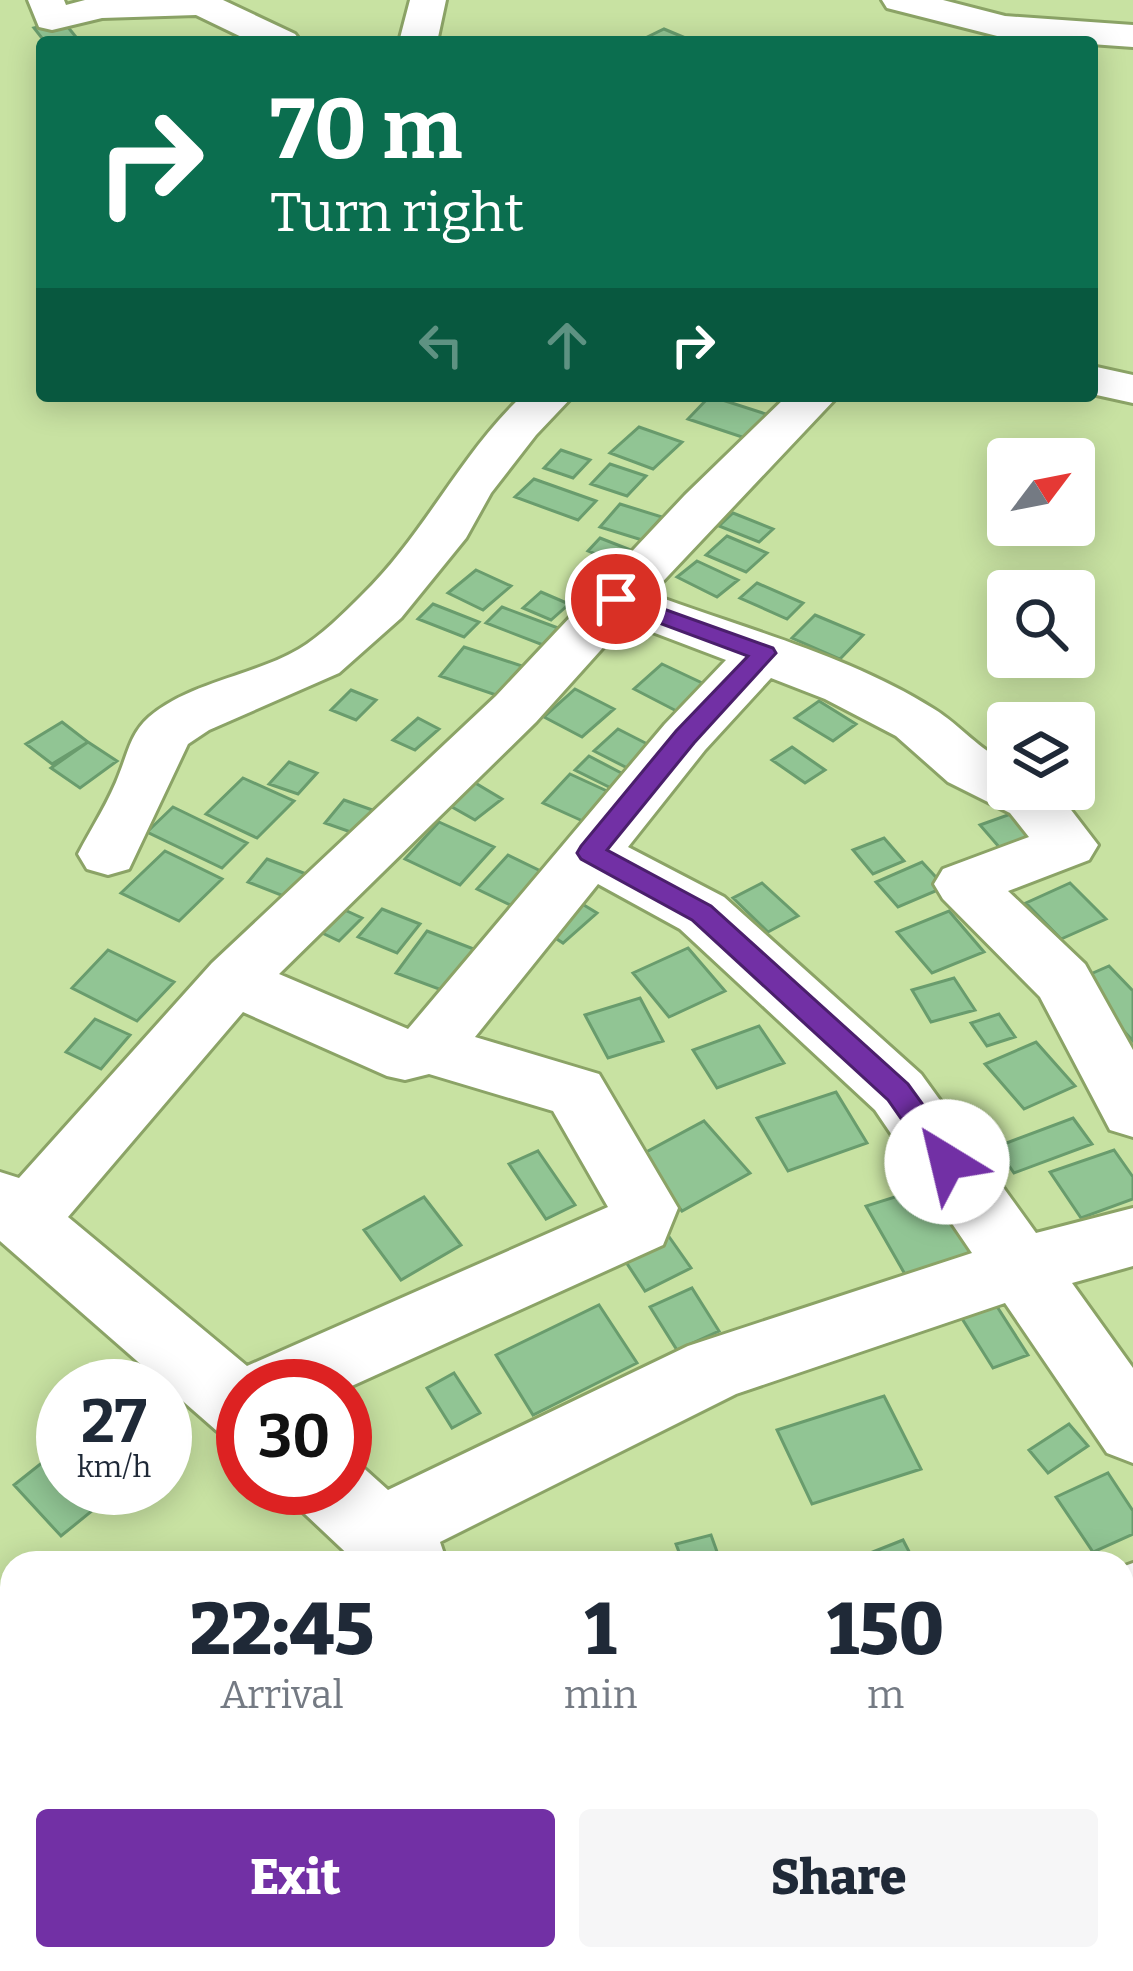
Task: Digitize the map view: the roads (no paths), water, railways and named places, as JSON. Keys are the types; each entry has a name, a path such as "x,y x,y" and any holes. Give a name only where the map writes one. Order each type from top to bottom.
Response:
{"street":[{"path":"419,36 428,0"},
{"path":"900,0 1005,27 1133,36"},
{"path":"38,16 102,7 202,4 269,36"},
{"path":"1098,381 1133,389"},
{"path":"108,854 148,772 154,748 168,731 189,717 320,661 382,607 448,527 468,490 519,425 544,402"},
{"path":"216,1373 12,1210 234,980 516,709 808,402"},
{"path":"616,599 844,686 916,724 968,768 987,777"},
{"path":"428,1049 685,737 764,653"},
{"path":"1040,810 1068,845 964,884 1063,981 1133,1112"},
{"path":"590,853 702,913 898,1092 1133,1429"},
{"path":"234,980 387,1052 405,1055 428,1049 576,1092 644,1208 638,1225 338,1359"},
{"path":"374,1528 714,1370 1022,1267 1133,1238"}]}
